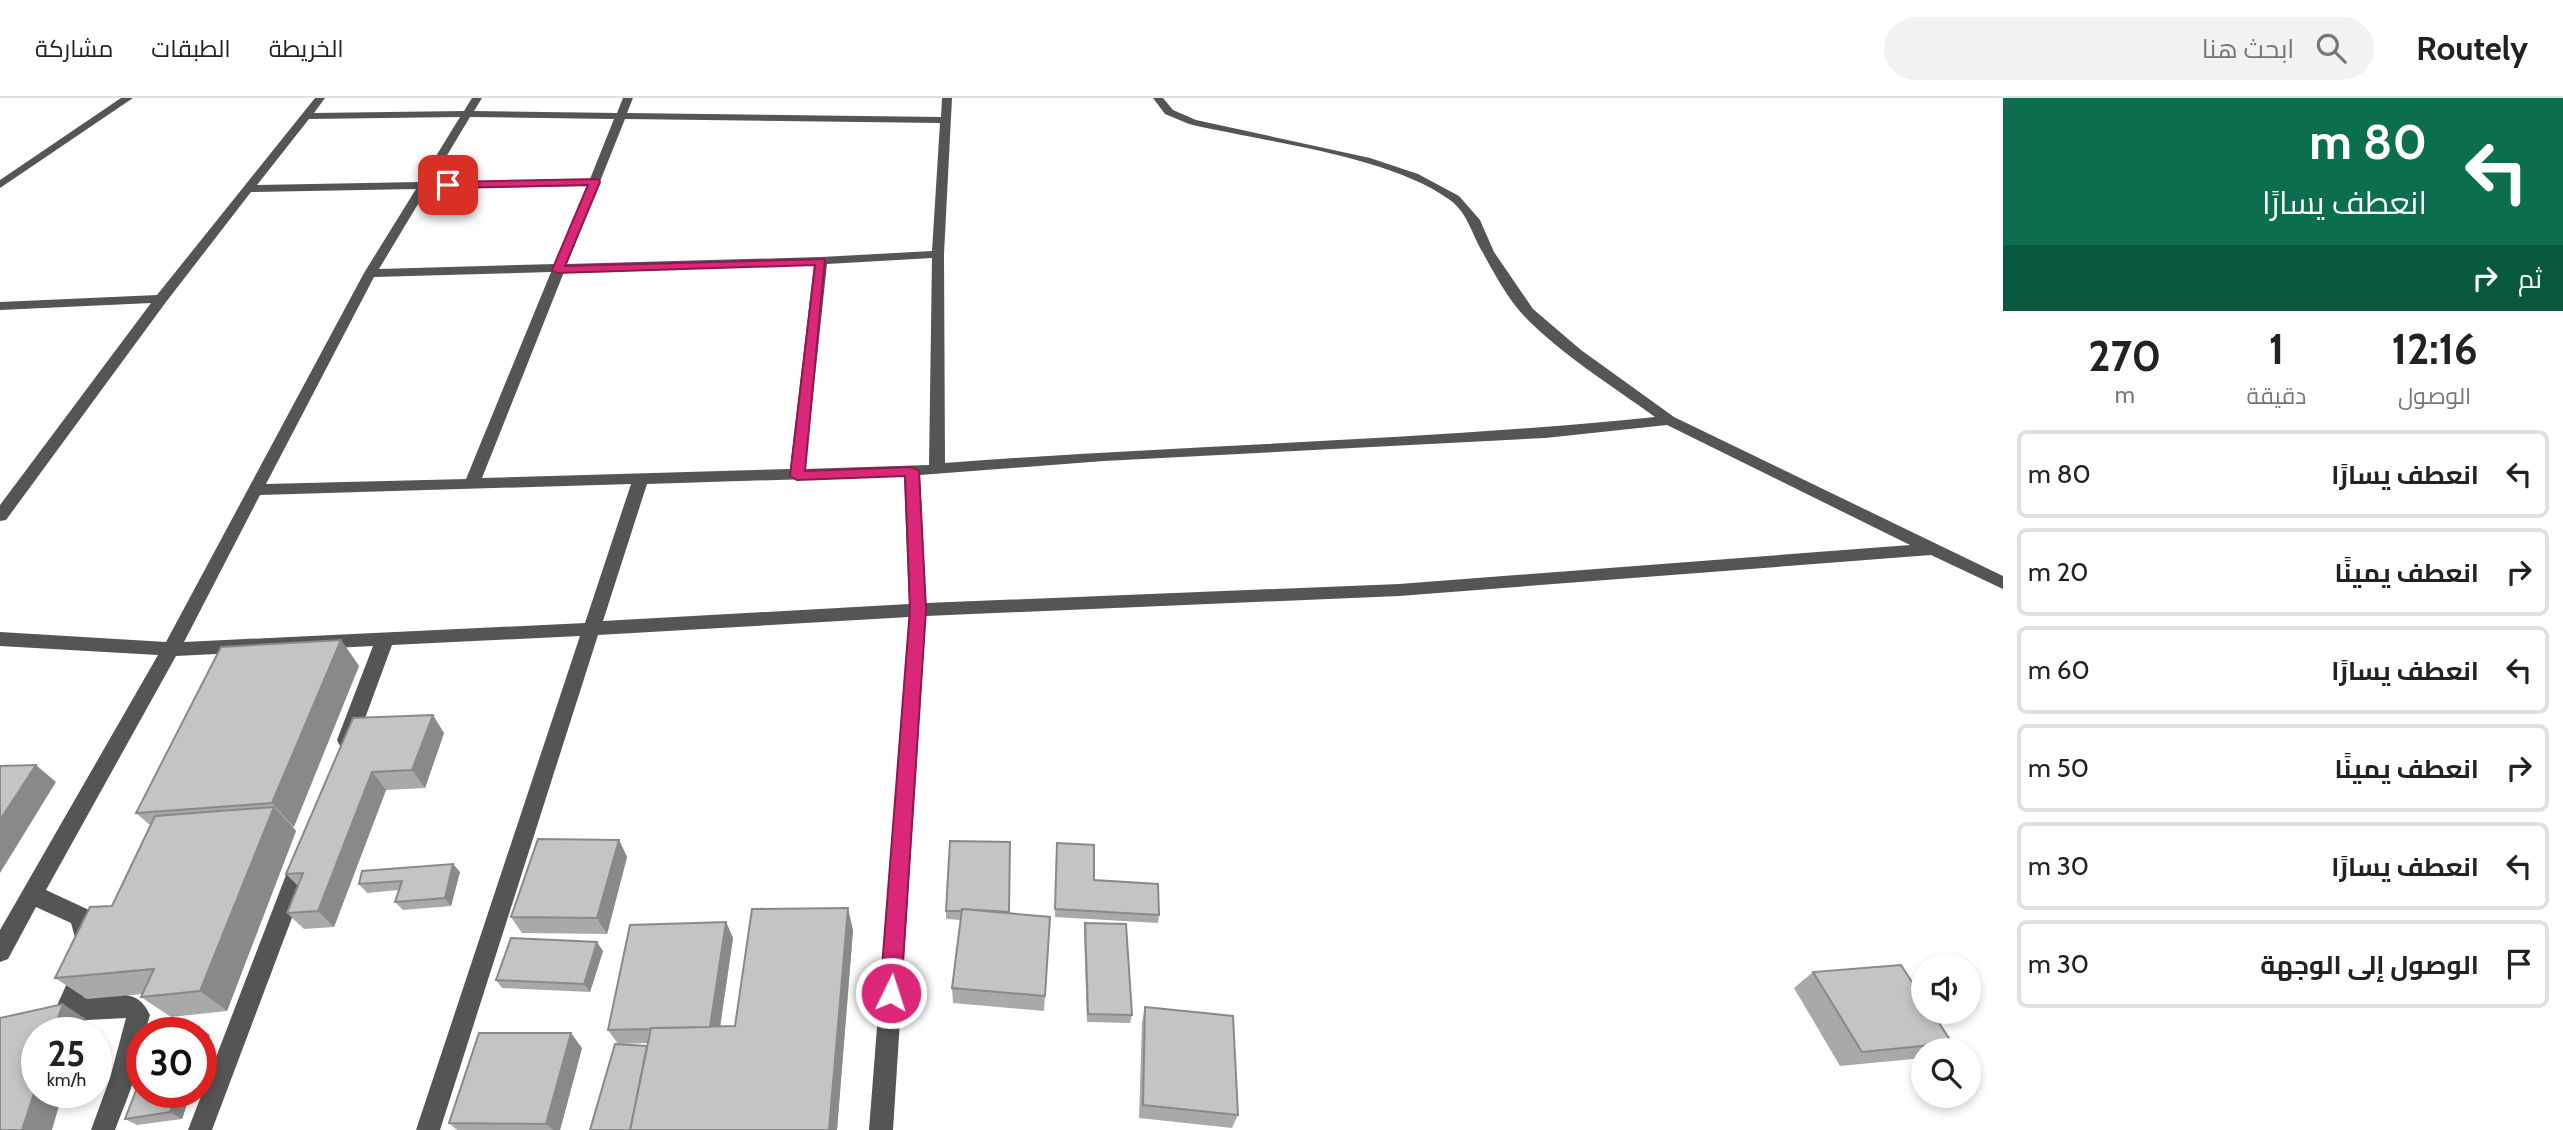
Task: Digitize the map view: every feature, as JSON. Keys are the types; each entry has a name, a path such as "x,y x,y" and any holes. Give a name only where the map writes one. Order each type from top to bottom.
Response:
{"street":[{"path":"0,184 128,98"},
{"path":"0,516 161,299 303,116 320,98"},
{"path":"0,951 172,649 370,273 477,98"},
{"path":"472,484 628,98"},
{"path":"937,470 938,254 947,98"},
{"path":"1158,98 1170,112 1193,122 1366,160 1414,176 1455,198 1474,220 1488,252 1528,312 1576,353 1669,420 2003,583"},
{"path":"303,116 467,114 945,120"},
{"path":"13,165 27,166"},
{"path":"247,189 595,182"},
{"path":"370,273 557,270 938,254"},
{"path":"797,476 821,261"},
{"path":"0,306 161,299"},
{"path":"255,490 937,470 1104,456 1545,433 1669,420"},
{"path":"881,1130 918,609 912,471"},
{"path":"428,1130 589,629 640,480"},
{"path":"0,639 172,649 589,629 918,609 1399,590 1930,549"},
{"path":"338,765 385,639"},
{"path":"200,1130 310,842"},
{"path":"33,895 81,917 90,957 67,1010 132,1006 138,1015 122,1079 103,1130"}],"building":[{"path":"341,640 272,803 136,813 221,647"},
{"path":"433,715 412,770 372,772 318,911 287,913 303,873 286,874 353,718"},
{"path":"36,765 0,820 0,766"},
{"path":"274,807 200,991 141,997 154,969 55,978 90,907 112,906 155,816"},
{"path":"538,839 619,840 597,918 511,917"},
{"path":"950,841 1010,842 1009,912 962,909 946,911"},
{"path":"1057,843 1094,845 1094,880 1158,884 1159,915 1055,909"},
{"path":"453,864 445,898 395,902 402,881 359,884 362,871"},
{"path":"848,908 829,1130 630,1130 651,1028 735,1026 752,909"},
{"path":"962,909 1050,917 1045,996 952,988"},
{"path":"726,922 710,1027 608,1030 630,925"},
{"path":"1085,923 1126,924 1132,1015 1088,1014"},
{"path":"511,938 597,942 584,984 496,980"},
{"path":"1901,965 1911,980 1911,1024 1940,1024 1949,1038 1911,1038 1911,1047 1862,1052 1813,972"},
{"path":"63,1004 58,1017 21,1017 21,1108 29,1108 22,1130 0,1130 0,1018"},
{"path":"1145,1007 1233,1016 1238,1115 1143,1105"},
{"path":"479,1033 571,1033 546,1124 449,1123"},
{"path":"615,1044 647,1046 630,1130 590,1130"},
{"path":"129,1108 171,1108 170,1112 125,1119"}],"route":[{"path":"448,185 595,182 557,270 821,261 797,476 912,471 917,530 918,609 891,993"}]}
